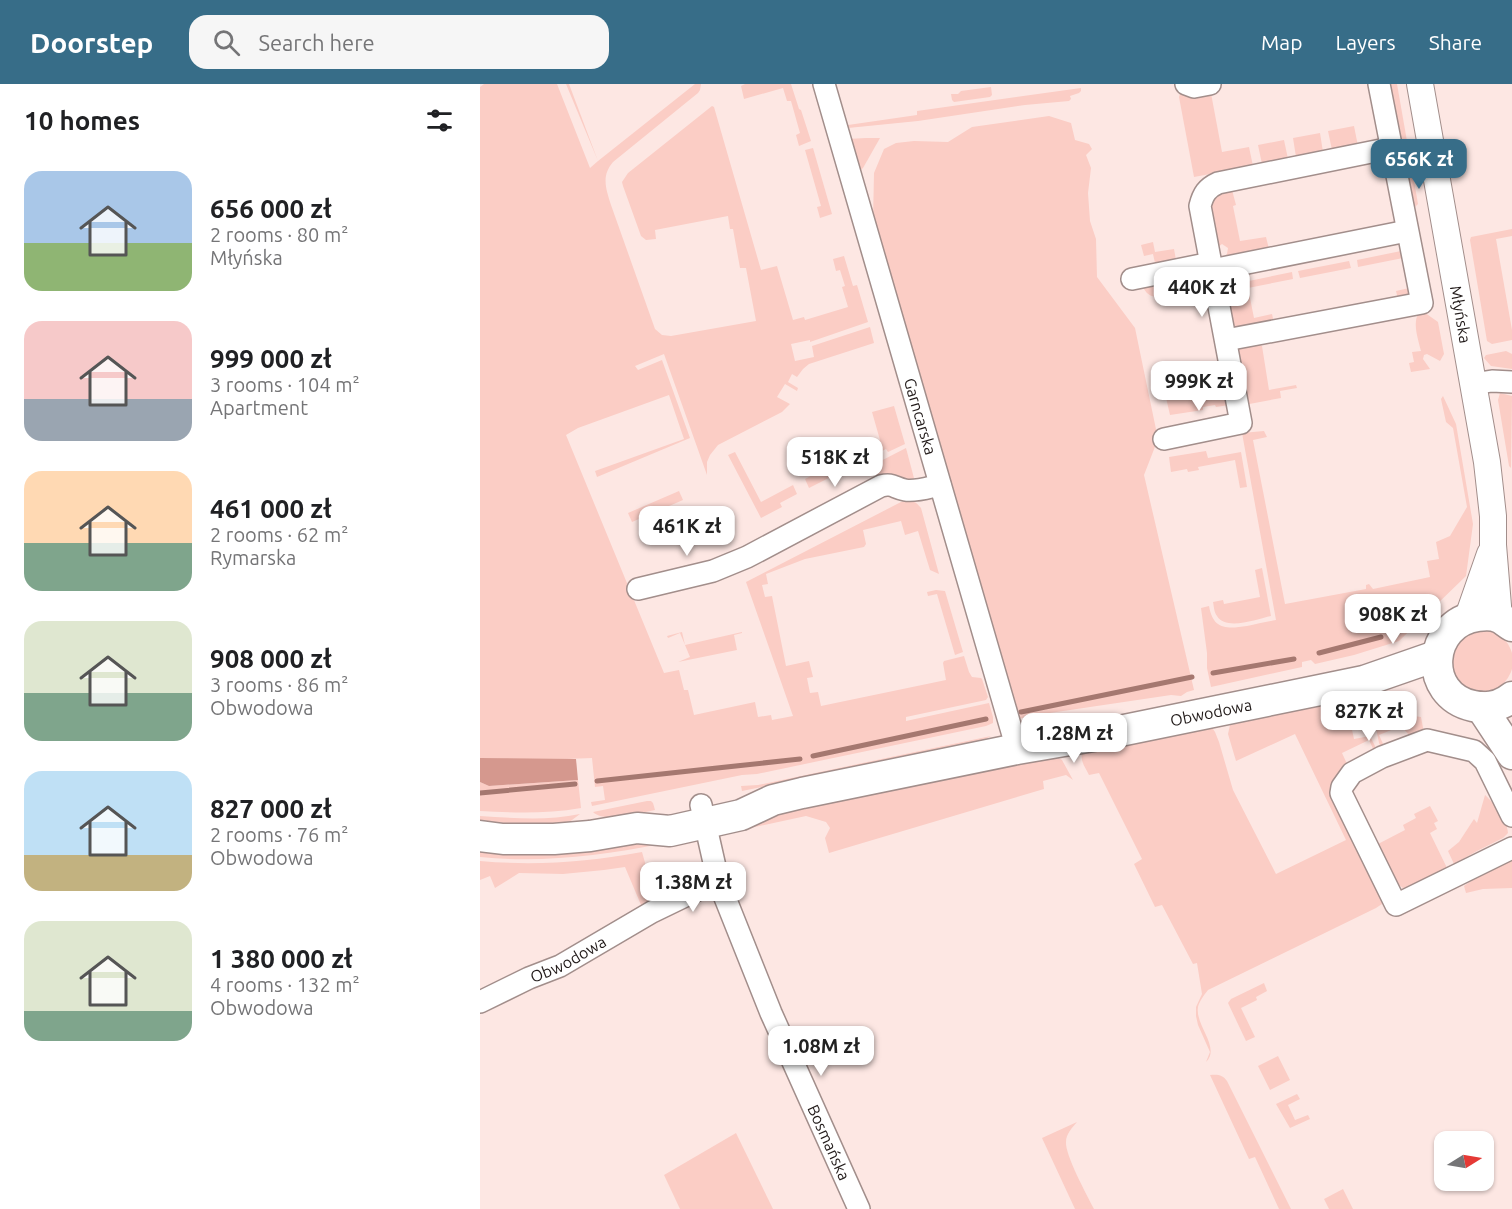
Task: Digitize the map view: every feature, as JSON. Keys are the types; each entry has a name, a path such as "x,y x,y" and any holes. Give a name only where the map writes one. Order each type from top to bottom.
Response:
{"main road":[{"path":"1506,622 1484,615 1468,617 1453,626 1442,639 1438,667 1450,694 1464,704 1504,704 1512,754"},
{"name":"Obwodowa","path":"480,836 503,839 554,839 637,828 670,831 703,814 741,815 773,800 1017,749 1105,734 1438,667"}],"street":[{"name":"Garncarska","path":"824,84 1017,749"},
{"path":"1186,84 1194,87 1210,84"},
{"path":"1226,340 1422,303 1378,84"},
{"name":"Młyńska","path":"1420,84 1487,462 1493,516 1493,545 1506,622"},
{"path":"1164,439 1241,423 1200,206 1202,196 1209,187 1218,183 1391,148"},
{"path":"1132,279 1407,231"},
{"path":"1473,384 1492,381 1512,382"},
{"path":"638,589 713,571 747,557 881,486 890,484 905,490 912,490 940,485"},
{"name":"Młyńska","path":"1468,617 1493,545"},
{"path":"1512,816 1485,760 1474,751 1427,740 1382,757 1352,773 1342,787 1341,793 1396,905 1512,848"},
{"name":"Bosmańska","path":"703,814 717,880 771,1013 859,1209"},
{"name":"Obwodowa","path":"480,1002 560,966 652,912 717,880"}],"shaded area":[{"path":"484,84 557,84 590,168 695,84 701,84 698,93 613,162 606,178 606,188 611,205 655,329 662,335 671,336 756,321 746,268 740,268 733,229 730,229 728,216 655,230 656,239 646,240 641,236 622,182 628,173 712,106 761,270 777,266 793,320 804,317 805,320 848,307 840,270 836,271 833,259 844,256 853,286 857,285 868,322 810,342 810,340 791,344 795,361 814,357 812,346 870,327 874,343 809,364 797,377 792,374 788,382 798,388 797,391 785,384 777,397 790,404 782,412 718,445 707,462 707,475 664,354 635,366 638,370 662,360 690,438 597,477 595,471 684,439 669,395 578,428 566,435 664,673 679,670 684,690 688,690 694,715 755,702 758,717 771,715 772,720 793,716 746,582 901,502 910,501 915,502 921,508 939,574 930,570 918,531 905,535 901,521 863,530 866,544 864,547 805,559 766,574 768,584 762,585 765,597 772,596 786,666 809,661 813,677 807,678 810,693 818,692 821,706 946,680 944,661 964,656 972,677 982,679 988,697 986,700 906,717 906,721 989,703 993,723 757,774 742,775 592,806 591,802 605,800 603,786 595,787 592,758 541,760 480,758 480,87"},
{"path":"566,84 569,84 598,161"},
{"path":"745,84 791,84 811,141 799,146 796,135 800,133 791,101 787,101 783,88 744,99 741,86"},
{"path":"1383,84 1397,84 1418,204 1408,214"},
{"path":"991,87 990,97 954,102 952,100 951,94"},
{"path":"1081,88 1079,93 1070,96 1069,101 1025,105 918,121 845,127 917,115 917,111"},
{"path":"1210,88 1222,152 1249,147 1253,166 1194,177 1179,97 1180,94"},
{"path":"1049,116 1071,123 1075,140 1089,144 1092,149 1086,155 1091,168 1088,193 1090,221 1096,239 1097,277 1135,328 1158,439 1144,475 1194,690 1181,696 1171,695 1017,719 873,221 874,173 884,149 896,143 948,142 972,127"},
{"path":"1354,126 1358,146 1332,150 1328,131"},
{"path":"1320,133 1323,152 1296,157 1293,138"},
{"path":"880,138 863,168 857,173 847,139"},
{"path":"1284,140 1288,159 1262,164 1258,145"},
{"path":"813,148 832,214 820,218 817,207 821,206 805,150"},
{"path":"1232,190 1240,241 1266,237 1269,249 1222,258 1227,254 1228,248 1222,244 1215,249 1209,198 1211,194"},
{"path":"1512,229 1512,236 1496,239 1512,340 1492,344 1487,341 1470,240 1471,237"},
{"path":"1153,242 1155,252 1174,249 1176,260 1155,263 1153,254 1144,256 1141,245"},
{"path":"1401,251 1403,258 1358,267 1357,260"},
{"path":"1403,259 1413,294 1398,299 1396,291 1409,288"},
{"path":"1349,261 1351,268 1300,278 1298,271"},
{"path":"1241,269 1244,282 1292,272 1293,279 1248,288 1254,318 1272,314 1274,323 1236,329 1232,327 1220,279"},
{"path":"1162,279 1164,289 1207,281 1210,299 1202,301 1199,288 1156,297 1149,295 1144,286"},
{"path":"1421,310 1438,322 1444,354 1440,361 1427,354 1424,355 1423,359 1430,369 1411,372 1409,363 1414,362 1412,352 1421,351 1416,319"},
{"path":"1252,341 1262,346 1269,390 1296,385 1297,388 1280,391 1281,398 1244,405 1235,347"},
{"path":"1506,351 1512,354 1512,369 1491,366 1484,358 1486,355"},
{"path":"1206,373 1208,384 1225,381 1229,405 1203,407 1203,410 1170,415 1164,389 1167,382 1174,377 1178,379"},
{"path":"1500,393 1512,396 1511,468 1498,400"},
{"path":"1443,396 1456,424 1473,524 1466,576 1399,641 1354,655 1315,664 1311,660 1302,662 1302,667 1211,687 1201,608 1209,606 1218,624 1233,628 1276,620 1242,433 1264,431 1267,437 1253,440 1285,604 1366,589 1366,585 1369,584 1373,589 1430,577 1427,561 1439,559 1436,542 1450,536 1467,507 1453,428 1446,422 1441,399"},
{"path":"894,406 905,444 888,452 886,449 809,488 805,479 839,461 838,458 851,451 853,455 880,440 872,412"},
{"path":"906,448 915,482 877,479 871,466"},
{"path":"1206,451 1208,458 1241,452 1247,487 1240,488 1235,460 1198,467 1199,470 1188,472 1187,469 1171,472 1169,457"},
{"path":"735,452 761,502 793,485 797,494 780,503 782,507 761,518 728,455"},
{"path":"679,491 683,500 632,522 628,513"},
{"path":"1262,568 1271,616 1242,623 1227,623 1221,620 1215,613 1213,602 1223,600 1224,604 1260,597 1255,570"},
{"path":"945,591 963,652 955,655 937,594 928,596 927,592"},
{"path":"1476,630 1488,630 1504,639 1511,649 1513,661 1511,673 1504,683 1488,692 1476,692 1465,687 1456,678 1451,667 1451,655 1456,644 1465,635"},
{"path":"682,632 685,645 680,633 668,638 667,636"},
{"path":"742,632 734,635 737,650 678,662 690,657 685,645"},
{"path":"1407,695 1417,705 1349,716 1354,739 1370,736 1378,752 1375,753 1369,740 1342,753 1348,766 1338,776 1384,897 1382,904 1208,990 1198,1007 1200,1022 1211,1050 1206,1062 1210,1052 1196,1016 1196,1007 1202,994 1197,963 1193,964 1162,905 1155,907 1134,864 1142,859 1099,773 1089,775 1082,761 1082,752 1211,726 1219,742 1233,790 1276,874 1346,840 1295,734 1236,761 1228,734 1230,725 1356,700"},
{"path":"1414,716 1421,717 1424,733 1410,736 1401,726 1379,735 1385,748 1382,749 1375,723"},
{"path":"991,736 982,741 742,791 741,786 758,785"},
{"path":"1055,756 1062,760 1073,780 1066,775 1043,781 1044,789 829,853 825,838 830,828 826,822 806,816 750,828 748,819"},
{"path":"480,758 576,759 578,780 489,786 480,782"},
{"path":"578,780 581,808 530,812 480,811 480,782 489,786"},
{"path":"1485,795 1500,812 1508,833 1503,838 1454,864 1448,851 1459,842 1474,819 1477,823"},
{"path":"647,801 653,803 655,810 614,817 606,817 593,812"},
{"path":"1430,806 1438,821 1434,823 1437,829 1430,833 1447,868 1403,888 1399,885 1378,844 1405,830 1403,825 1416,818 1414,814"},
{"path":"580,814 568,823 480,822 480,816 543,818"},
{"path":"661,837 660,844 592,855 548,859 480,857 480,851 568,852 608,848"},
{"path":"642,852 657,905 644,912 625,867 563,874 519,873 495,888 490,876 480,880 480,861 561,862"},
{"path":"1512,859 1512,888 1483,889 1466,893 1464,886 1484,872"},
{"path":"1264,983 1267,991 1256,997 1257,1000 1241,1008 1255,1037 1246,1041 1228,1003 1231,999"},
{"path":"1278,1056 1290,1080 1270,1090 1258,1066"},
{"path":"1210,1075 1220,1075 1227,1081 1291,1209 1279,1209 1255,1157 1249,1159"},
{"path":"1297,1094 1300,1099 1288,1105 1295,1120 1308,1115 1310,1119 1290,1128 1276,1104"},
{"path":"1077,1122 1067,1136 1067,1148 1094,1209 1075,1209 1042,1138"},
{"path":"736,1133 773,1209 680,1209 664,1175"},
{"path":"1343,1189 1353,1209 1329,1209 1324,1199"}],"waterway":[{"path":"1319,653 1381,637"},
{"path":"1213,673 1294,659"},
{"path":"1021,712 1192,677"},
{"path":"813,756 986,719"},
{"path":"597,781 800,759"},
{"path":"480,793 575,784"}]}
